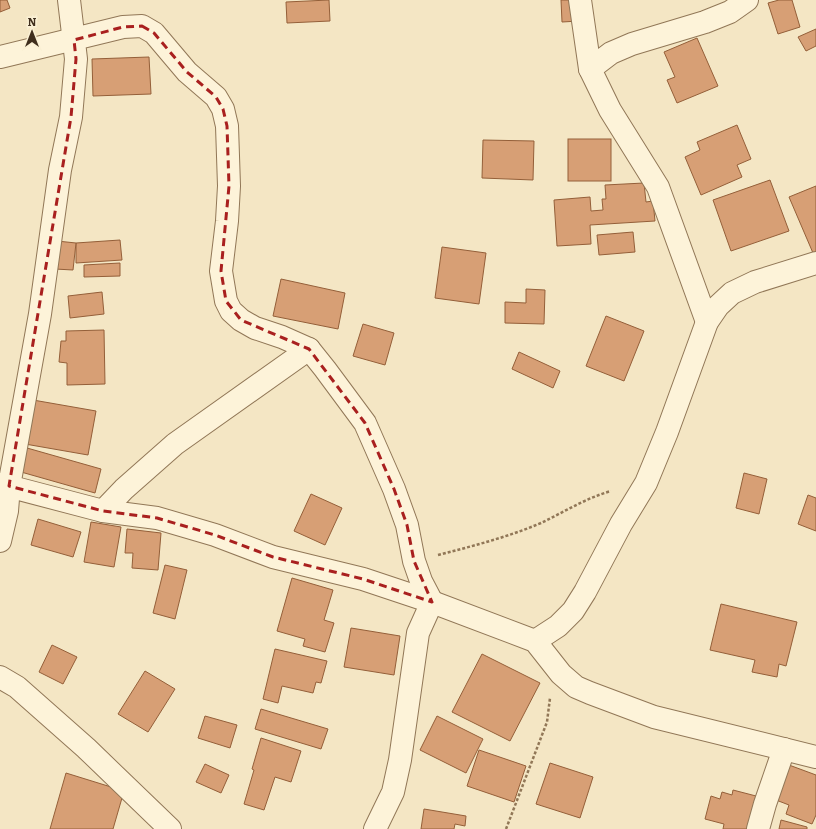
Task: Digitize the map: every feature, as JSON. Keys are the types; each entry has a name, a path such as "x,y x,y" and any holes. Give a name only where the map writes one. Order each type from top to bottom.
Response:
{"street":[{"path":"0,541 7,511 5,485 40,314 60,170 71,117 76,60 69,0"},
{"path":"580,0 590,69 610,110 658,187 707,322"},
{"path":"590,69 611,53 632,44 705,22 730,12 747,0"},
{"path":"0,57 124,27 142,26 154,33 187,72 216,97 223,109 227,126 229,186 227,221 221,271 226,301 231,311 241,320 255,328 282,337 309,349 365,423 405,518 414,561 421,581 432,602"},
{"path":"535,641 558,626 573,611 585,592 621,524 646,483 707,322 718,306 732,293 755,282 816,263"},
{"path":"103,511 124,489 174,444 309,349"},
{"path":"5,485 103,511 165,520 215,535 273,557 363,579 432,602 535,641 561,674 576,687 590,693 654,717 816,757"},
{"path":"375,829 393,792 400,760 418,633 432,602"},
{"path":"0,677 17,687 86,748 170,829"},
{"path":"758,829 784,748"}],"path":[{"path":"414,561 500,538 540,523 581,503 606,493 646,483"},
{"path":"506,829 547,722 551,691"}],"highlighted area":[{"path":"142,26 154,33 187,72 216,97 223,109 227,126 229,186 221,271 226,301 241,320 309,349 365,423 394,489 407,525 414,561 432,602 363,579 273,557 215,535 157,518 103,511 9,486 71,117 76,59 74,40 123,27"}],"building":[{"path":"0,0 7,0 10,8 0,12"},
{"path":"329,0 330,21 287,23 286,2"},
{"path":"561,0 578,0 579,21 562,22"},
{"path":"779,0 792,0 800,27 778,34 768,3"},
{"path":"816,29 816,46 806,51 798,37"},
{"path":"697,38 718,86 677,103 667,80 675,77 664,52"},
{"path":"149,57 151,94 93,96 92,59"},
{"path":"737,125 751,159 737,165 742,177 701,195 685,157 700,150 697,142"},
{"path":"568,139 611,139 611,181 568,181"},
{"path":"483,140 534,141 533,180 482,178"},
{"path":"770,180 789,231 731,251 713,200"},
{"path":"644,183 646,202 653,201 655,221 590,225 591,244 557,246 554,200 590,197 591,211 603,210 602,199 606,199 605,185"},
{"path":"816,186 816,252 813,253 789,197"},
{"path":"633,232 635,252 599,255 597,235"},
{"path":"120,240 122,260 76,263 76,243"},
{"path":"57,241 76,243 73,270 55,269"},
{"path":"442,247 486,253 479,304 435,298"},
{"path":"120,263 120,276 84,277 84,265"},
{"path":"281,279 345,293 338,329 273,316"},
{"path":"526,289 545,290 544,324 505,323 505,302 526,303"},
{"path":"102,292 104,314 70,318 68,296"},
{"path":"606,316 644,331 624,381 586,366"},
{"path":"363,324 394,333 385,365 353,356"},
{"path":"104,330 105,384 67,385 67,363 59,362 61,341 66,341 66,331"},
{"path":"519,352 560,371 553,388 512,369"},
{"path":"33,400 96,411 88,455 25,444"},
{"path":"20,446 101,469 95,493 14,470"},
{"path":"744,473 767,479 759,514 736,508"},
{"path":"311,494 342,508 325,545 294,531"},
{"path":"808,495 816,498 816,531 798,524"},
{"path":"38,519 81,532 73,557 31,545"},
{"path":"91,522 121,527 114,567 84,562"},
{"path":"127,529 161,533 158,570 132,568 133,553 125,553"},
{"path":"165,565 187,570 175,619 153,613"},
{"path":"292,578 333,590 324,620 334,623 325,652 303,646 305,639 277,631"},
{"path":"721,604 797,622 786,666 779,664 777,677 752,672 755,660 710,650"},
{"path":"351,628 400,636 394,675 344,667"},
{"path":"52,645 77,657 63,684 39,672"},
{"path":"275,649 327,661 321,683 316,682 313,693 282,686 278,703 263,699"},
{"path":"482,654 540,683 510,741 452,712"},
{"path":"145,671 175,689 148,732 118,714"},
{"path":"261,709 328,729 321,749 255,729"},
{"path":"205,716 237,725 230,748 198,738"},
{"path":"437,716 483,739 466,773 420,750"},
{"path":"261,738 301,751 291,782 275,777 264,810 244,804 254,770 252,769"},
{"path":"479,750 526,766 514,802 467,786"},
{"path":"550,763 593,777 580,818 536,804"},
{"path":"205,764 229,775 221,793 196,782"},
{"path":"789,765 816,775 816,815 812,824 786,814 789,805 776,800"},
{"path":"66,773 124,791 113,829 50,829"},
{"path":"733,790 756,796 747,829 723,829 724,824 705,819 711,796 720,799 722,792 732,795"},
{"path":"424,809 466,816 465,826 455,824 454,829 421,829"},
{"path":"781,820 807,827 807,829 779,829"}]}
